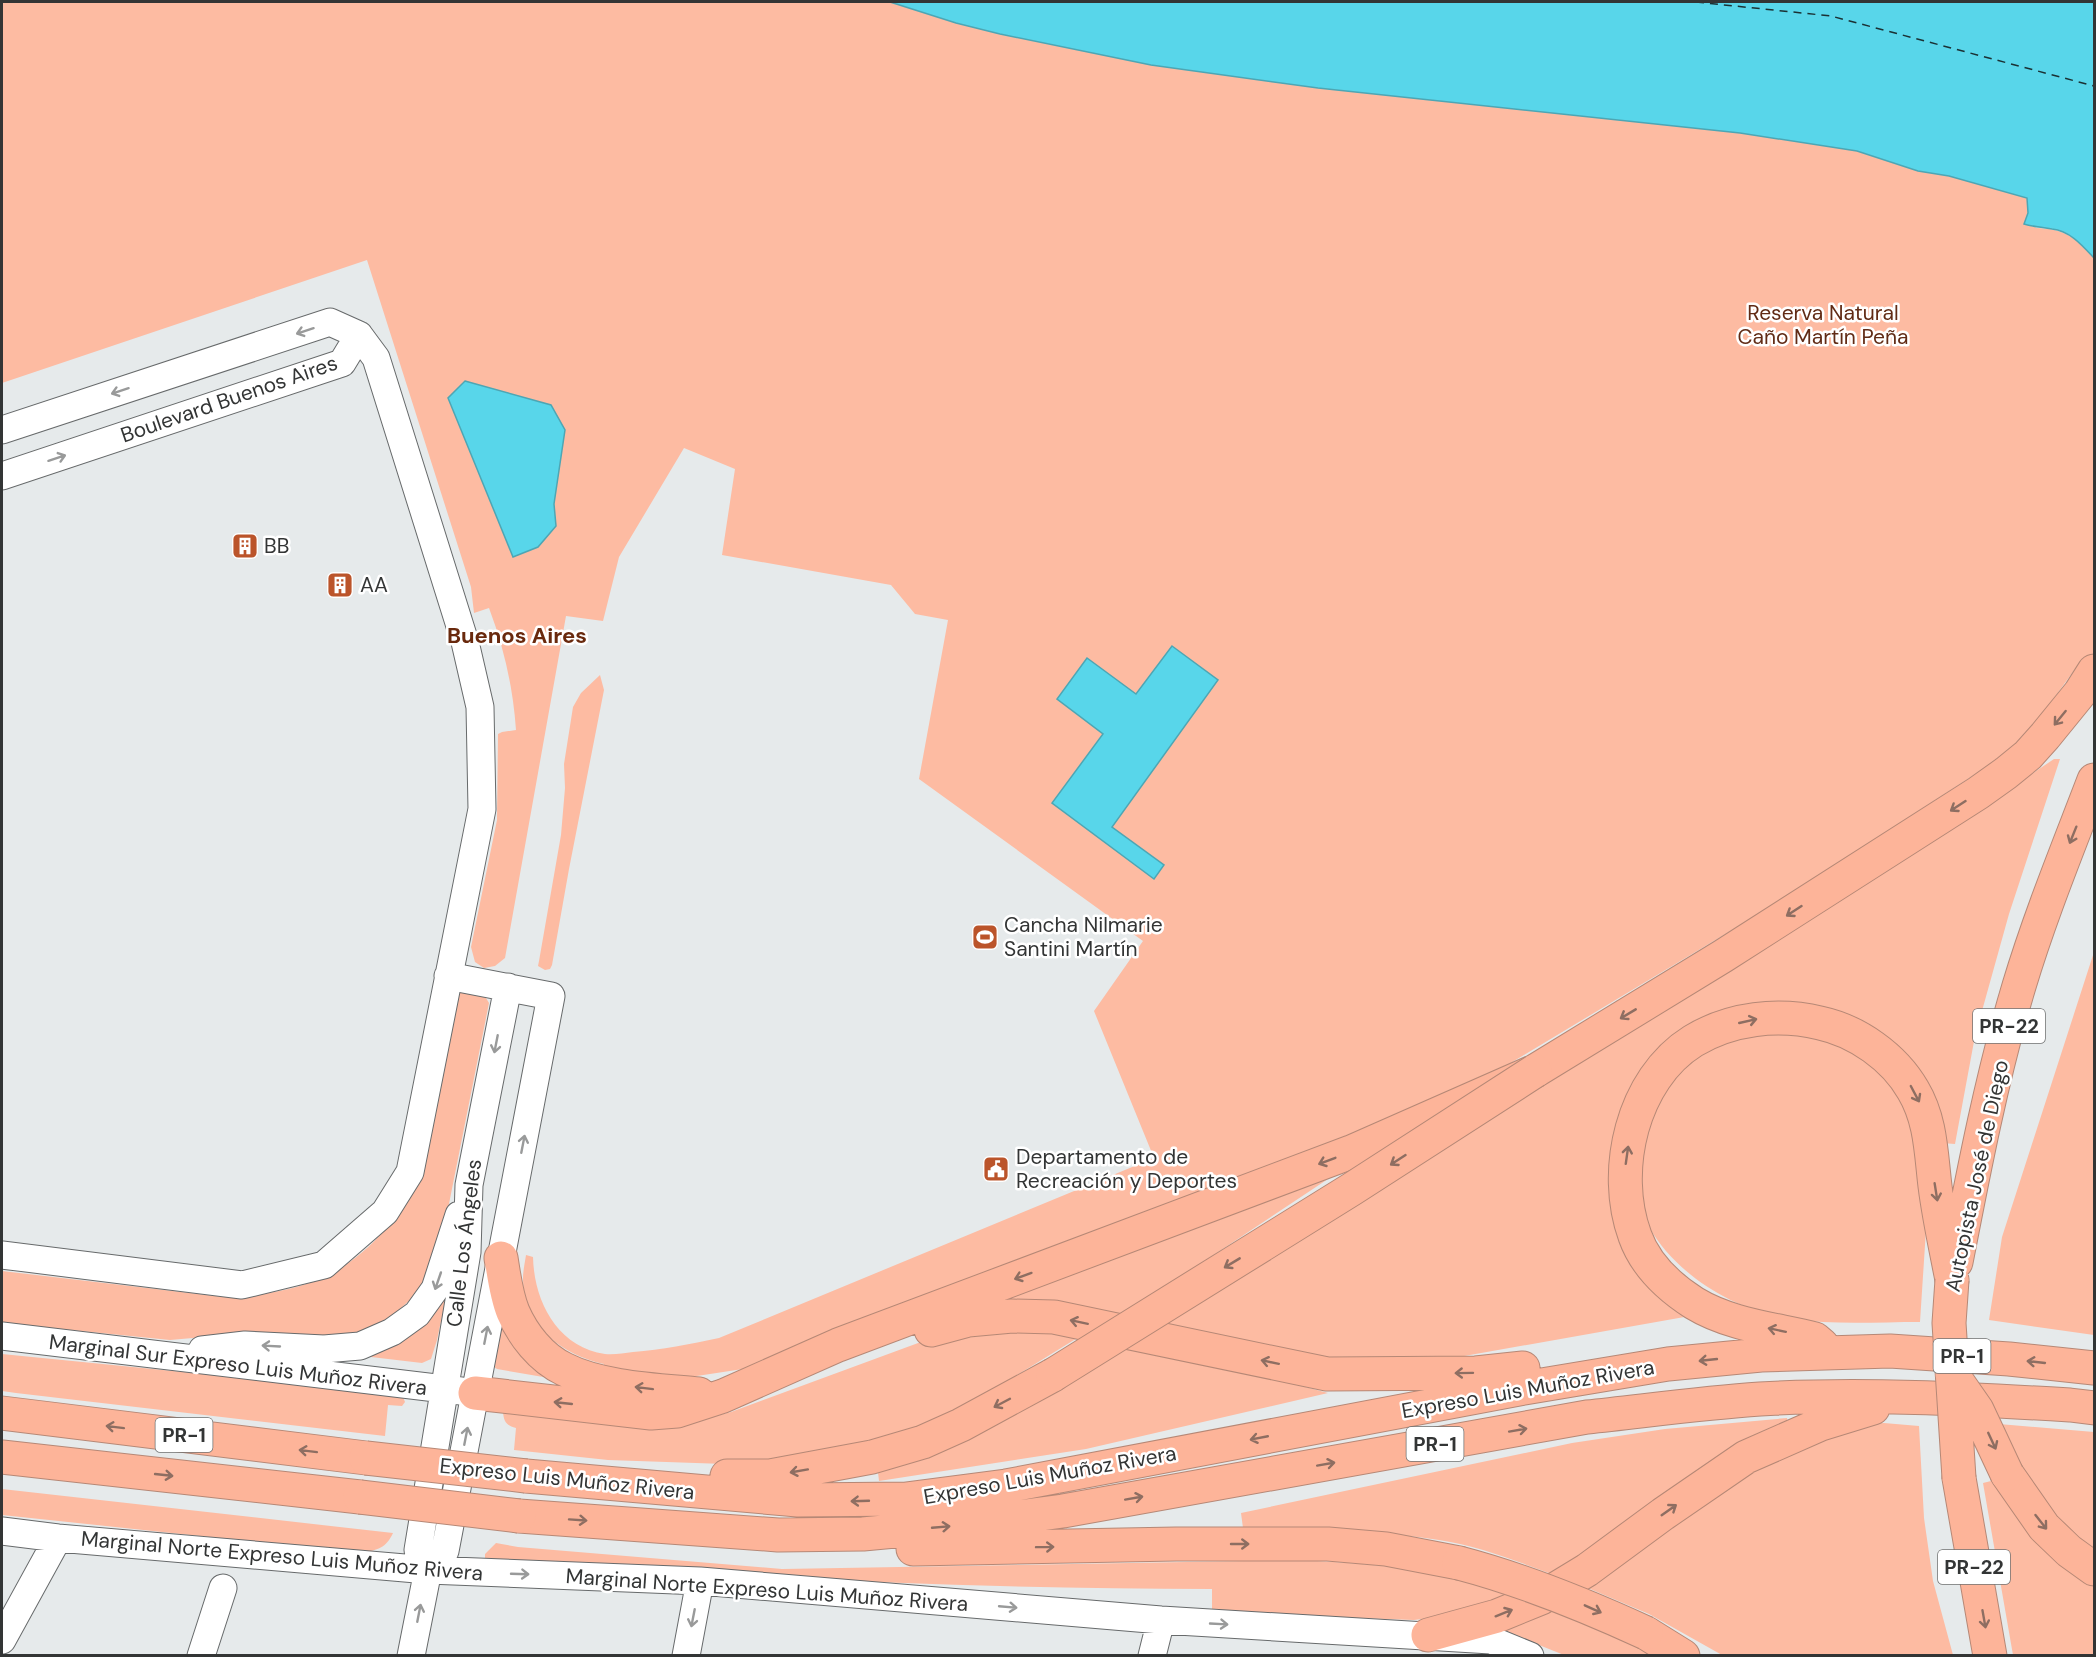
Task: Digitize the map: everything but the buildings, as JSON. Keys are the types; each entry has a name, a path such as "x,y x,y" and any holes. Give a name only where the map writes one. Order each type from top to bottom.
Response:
{"highway":[{"path":"659,1489 729,1475 770,1476 872,1458 923,1442 961,1425 1053,1375 1352,1189 1535,1071 1733,950 1978,793 2028,755 2080,693 2094,671"},
{"name":"Autopista José de Diego","path":"1990,1656 1959,1478 1949,1323 1952,1280 1982,1126 2019,986 2094,780"},
{"path":"1830,1352 1815,1340 1740,1321 1695,1304 1658,1273 1645,1256 1635,1237 1625,1183 1626,1164 1637,1110 1654,1078 1693,1041 1744,1021 1785,1017 1833,1026 1872,1046 1892,1062 1905,1077 1922,1107 1929,1133 1935,1188 1952,1280"},
{"path":"459,1391 651,1413 677,1411 723,1396 838,1345 1351,1152 1535,1071"},
{"path":"501,1258 509,1300 518,1321 533,1345 564,1369 618,1385 723,1396 765,1390 932,1329 968,1320 1012,1316 1054,1317 1327,1374 1476,1373 1605,1359 1668,1364"},
{"name":"Expreso Luis Muñoz Rivera","path":"2,1413 366,1458 659,1489 798,1500 906,1499 1006,1486 1512,1390 1668,1364 1761,1355 1890,1351 2009,1359 2094,1368"},
{"path":"1952,1374 1977,1410 2007,1474 2044,1527 2069,1551 2094,1569"},
{"path":"1428,1635 1497,1616 1540,1598 1587,1570 1746,1457 1821,1424 1911,1396"},
{"name":"Expreso Luis Muñoz Rivera","path":"2,1457 519,1516 778,1535 873,1533 959,1525 1063,1510 1587,1417 1760,1399 1911,1396 2094,1408"},
{"path":"778,1535 833,1550 1176,1544 1328,1544 1386,1549 1491,1571 1569,1599 1646,1633 1683,1656"}],"street":[{"name":"Boulevard Buenos Aires","path":"2,430 330,322 359,335 342,363 2,476"},
{"path":"2,1255 242,1285 324,1265 385,1212 410,1172 482,809 480,706 465,642 376,358 359,335"},
{"path":"448,976 508,987"},
{"name":"Calle Los Ángeles","path":"411,1656 428,1570 445,1551 459,1391 469,1185 508,987 551,996 501,1258 459,1391"},
{"path":"158,1355 245,1345 324,1349 360,1346 393,1332 417,1314 435,1289 469,1185"},
{"name":"Marginal Sur Expreso Luis Muñoz Rivera","path":"2,1336 459,1391"},
{"name":"Marginal Norte Expreso Luis Muñoz Rivera","path":"2,1531 58,1538 428,1570 700,1581 1161,1620 1344,1643 1428,1635 1491,1640 1530,1656"},
{"path":"2,1640 58,1538"},
{"path":"686,1656 700,1581"},
{"path":"201,1656 223,1588"},
{"path":"1152,1656 1161,1620"},
{"path":"2,1648 14,1656"}],"green space":[{"name":"Reserva Natural Caño Martín Peña","path":"2,2 890,2 1000,34 1151,65 1318,88 1740,133 1857,151 1918,171 1949,176 2027,198 2028,213 2036,228 2062,232 2081,245 2094,258 2094,685 2075,669 2044,712 2005,755 1762,912 1494,1073 1369,1131 756,1367 664,1381 603,1376 604,1364 574,1354 548,1336 537,1324 529,1310 525,1295 523,1275 526,1255 533,1257 538,1290 551,1319 561,1332 574,1342 588,1350 605,1354 665,1348 719,1338 1154,1158 1094,1011 1143,941 919,779 948,620 915,614 891,585 722,555 735,469 684,448 619,557 603,621 566,616 505,958 495,966 484,968 475,962 471,947 497,820 498,734 516,730 510,683 489,608 474,613 471,587 367,260 2,383","holes":["448,398 554,504 556,526 513,557"]},
{"path":"600,675 604,690 552,965 550,969 545,970 538,966 561,835 565,788 564,764 573,707 581,693"},
{"path":"2054,759 2060,759 2009,914 1975,1036 1955,1144 1942,1143 1928,1199 1920,1322 1839,1323 1770,1315 1729,1299 1692,1276 1675,1261 1649,1227 1613,1216 1690,1316 1397,1368 1355,1370 1156,1326 1957,824"},
{"path":"2094,952 2094,1335 1989,1320 2002,1237"},
{"path":"463,989 483,993 489,1003 441,1244 419,1292 383,1324 362,1333 329,1336 296,1336 262,1332 170,1340 2,1323 2,1271 224,1297 294,1288 334,1272 353,1260 388,1226 457,995"},
{"path":"1328,1179 1122,1316 985,1307 1033,1283"},
{"path":"443,1300 445,1302 431,1359 422,1363 371,1357 372,1353"},
{"path":"499,1311 555,1379 494,1367"},
{"path":"948,1332 1087,1332 946,1419 901,1438 754,1465 608,1460 514,1450 516,1428 505,1421 503,1415 503,1412 697,1421 731,1412"},
{"path":"1133,1341 1328,1393 1086,1449 879,1481 877,1464"},
{"path":"2,1354 274,1381 403,1397 405,1402 402,1406 388,1405 385,1436 16,1393 2,1391"},
{"path":"1787,1418 1788,1425 1557,1576 1484,1550 1439,1540 1366,1532 1243,1528 1241,1513 1572,1443 1665,1429"},
{"path":"1884,1423 1919,1426 1924,1518 1933,1581 1953,1655 1722,1655 1649,1614 1583,1586 1738,1474 1853,1425"},
{"path":"1999,1424 2094,1432 2094,1551 2064,1528 2013,1460"},
{"path":"1995,1480 2094,1581 2094,1655 2013,1655 1983,1483"},
{"path":"2,1489 393,1533 381,1548 361,1553 2,1515"},
{"path":"496,1543 518,1547 782,1569 1301,1560 1422,1571 1468,1581 1514,1596 1446,1616 1414,1620 1212,1613 1212,1589 1030,1587 848,1581 485,1561 485,1554"},
{"path":"1543,1607 1632,1642 1656,1655 1564,1655 1497,1628"}],"water":[{"path":"890,2 2094,2 2094,258 2075,239 2058,230 2024,224 2028,213 2027,198 1949,176 1918,171 1857,151 1740,133 1318,88 1151,65 1000,34"},
{"path":"465,381 551,405 565,430 554,504 556,526 538,547 513,557 448,398"},
{"path":"1172,646 1218,680 1112,827 1164,865 1154,879 1052,803 1103,734 1057,699 1087,658 1136,694"}],"ferry route":[{"path":"1696,2 1831,16 2094,86"}],"place":[{"name":"BB","path":"245,546"},
{"name":"AA","path":"340,585"},
{"name":"Cancha Nilmarie Santini Martín","path":"985,937"},
{"name":"Departamento de Recreación y Deportes","path":"996,1169"}],"district":[{"name":"Buenos Aires","path":"517,635"}]}
